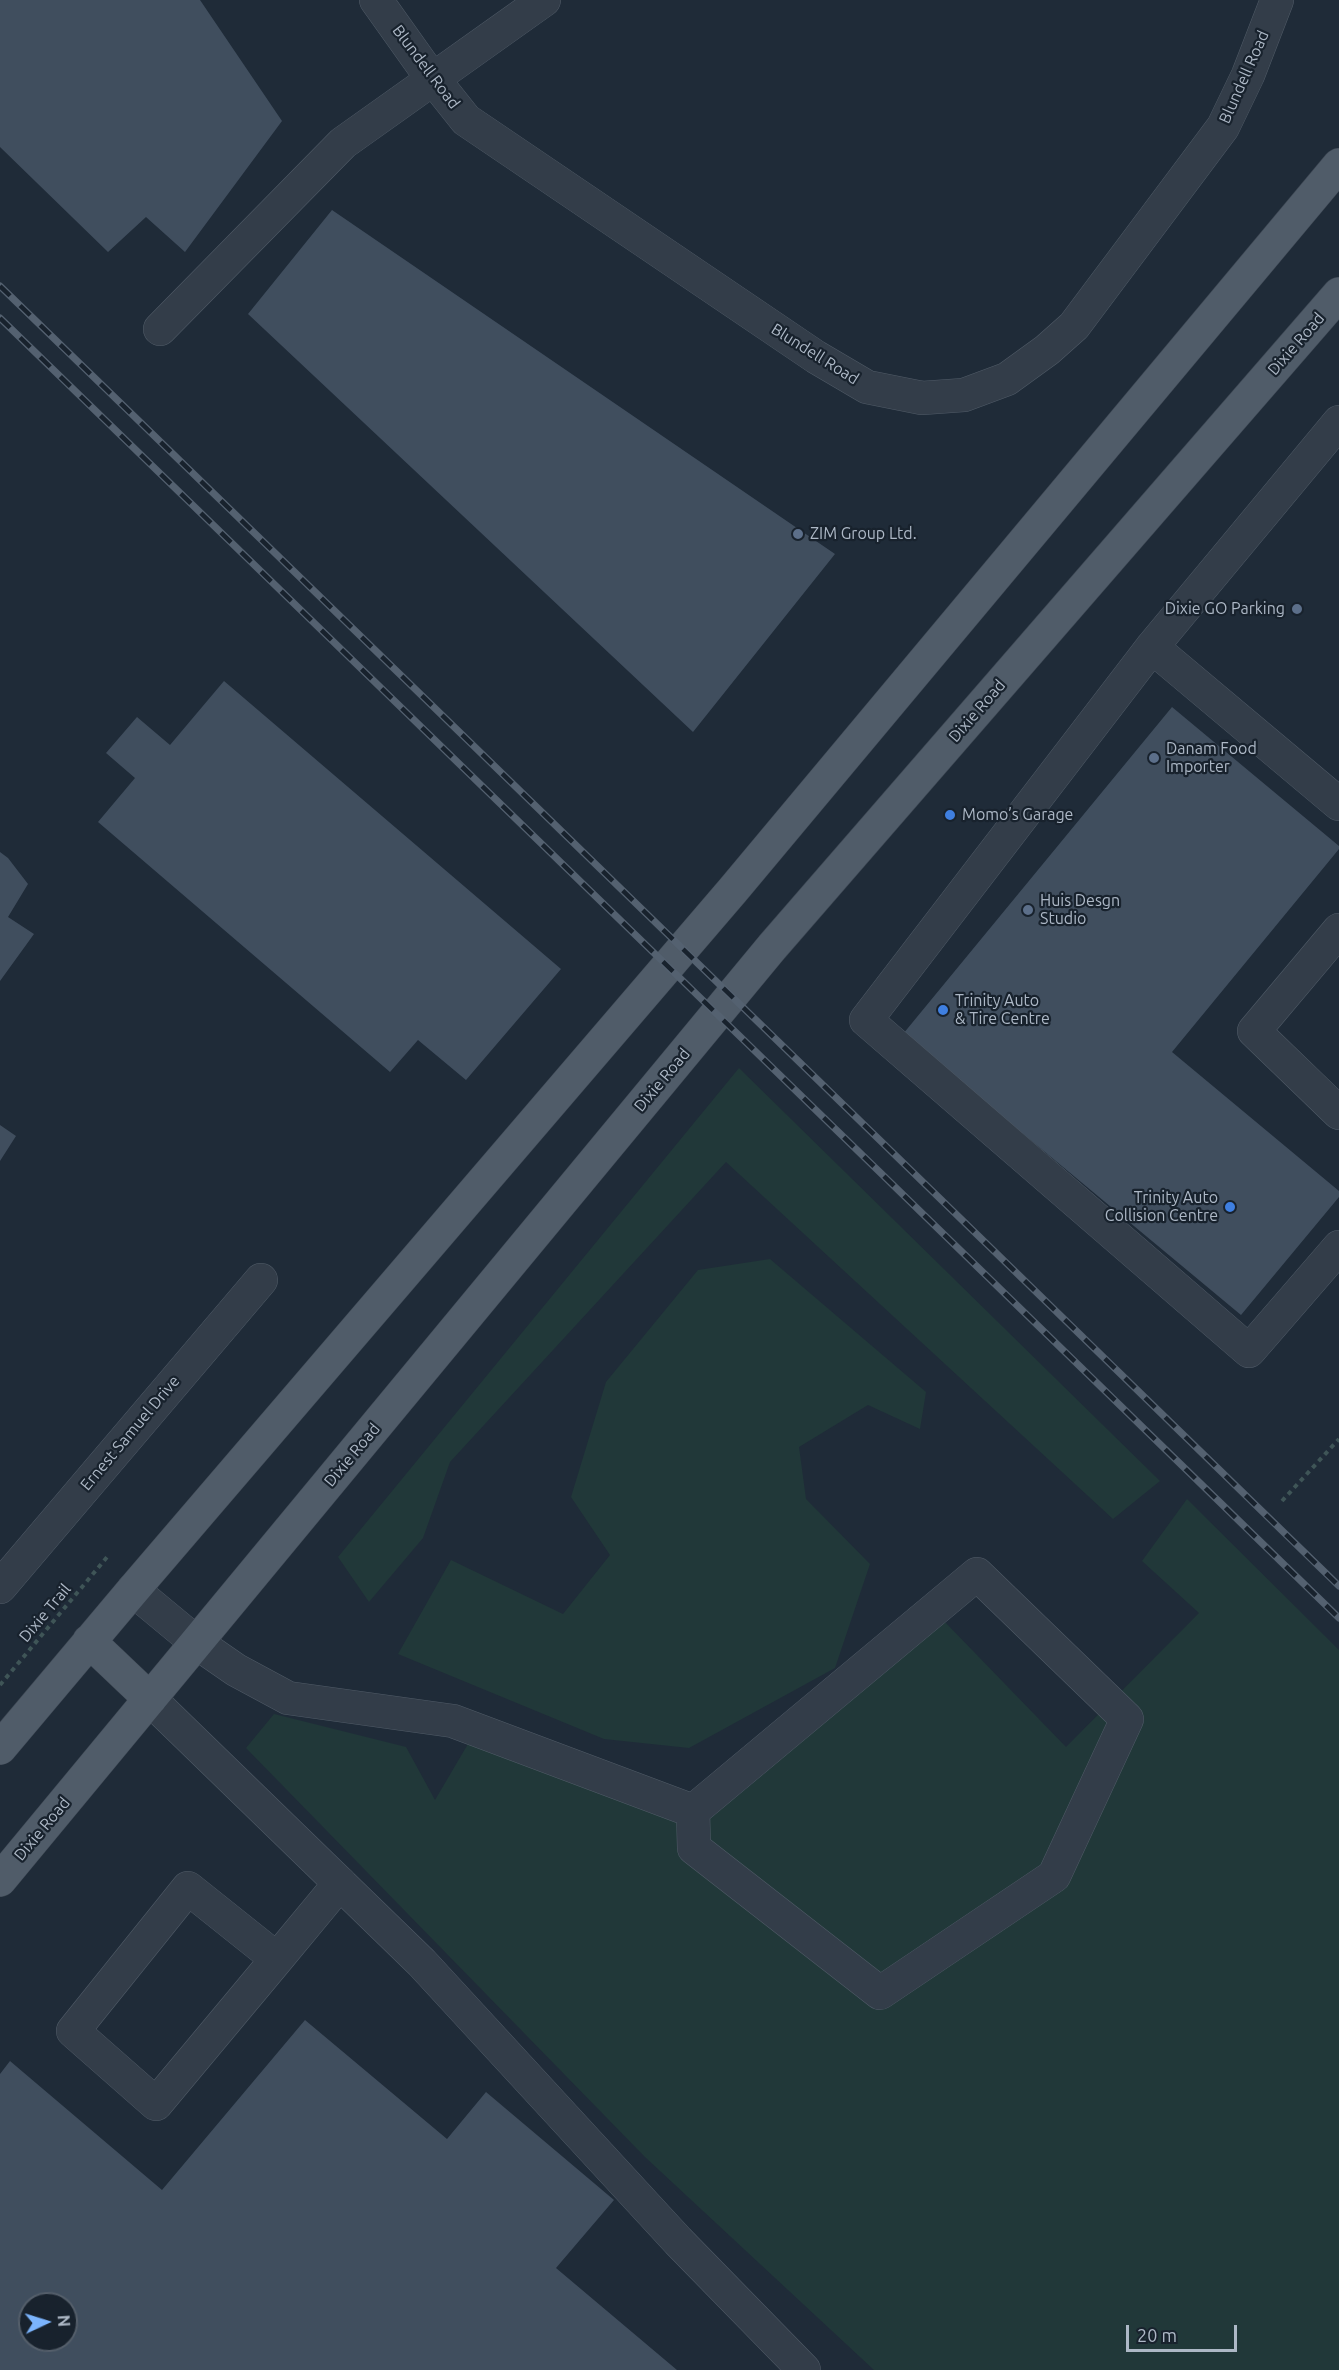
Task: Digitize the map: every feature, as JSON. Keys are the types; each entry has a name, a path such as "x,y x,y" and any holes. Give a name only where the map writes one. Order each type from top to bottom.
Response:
{"main road":[{"path":"0,1748 89,1641 733,890 1339,165"},
{"name":"Dixie Road","path":"0,1880 772,947 1339,294"},
{"path":"89,1641 150,1699"}],"street":[{"name":"Blundell Road","path":"376,0 466,120 816,357 867,387 922,398 964,395 1007,379 1047,350 1074,326 1223,127 1248,75 1277,0"},
{"path":"160,329 343,143 544,0"},
{"path":"1339,422 1152,647 866,1020 1249,1351 1339,1247"},
{"path":"1152,647 1339,804"},
{"path":"1339,930 1254,1031 1339,1113"},
{"name":"Ernest Samuel Drive","path":"0,1587 261,1280"},
{"path":"978,1574 1127,1719 1054,1876 880,1993 694,1848 693,1811 978,1574"},
{"path":"133,1590 197,1643 236,1670 288,1698 453,1721 693,1811"},
{"path":"150,1699 422,1963 678,2241 804,2370"},
{"path":"277,1959 188,1888 73,2031 156,2104 277,1959 340,1883"}],"path":[{"path":"1282,1501 1339,1439"},
{"name":"Dixie Trail","path":"0,1684 108,1556"}],"green space":[{"path":"739,1068 1160,1481 1113,1519 726,1162 450,1462 423,1538 369,1602 338,1557"},
{"path":"770,1259 926,1392 920,1429 868,1405 799,1447 806,1499 870,1564 835,1668 689,1748 604,1739 398,1654 451,1560 563,1614 610,1555 571,1497 606,1382 698,1270"},
{"path":"1187,1499 1339,1650 1339,2370 874,2370 645,2157 246,1748 274,1714 406,1747 435,1800 478,1727 609,1784 735,1798 944,1621 1066,1747 1199,1613 1142,1561"}],"building":[{"path":"0,0 200,0 282,121 185,252 146,217 108,252 0,147"},
{"path":"332,210 835,554 693,732 248,314"},
{"path":"224,681 561,969 466,1080 418,1040 390,1072 98,822 135,778 106,753 137,717 170,745"},
{"path":"1172,707 1339,846 1339,849 1172,1052 1339,1191 1339,1197 1241,1315 903,1034"},
{"path":"0,852 8,858 28,884 8,917 34,934 0,981"},
{"path":"0,1125 16,1136 0,1161"},
{"path":"305,2020 447,2139 486,2092 614,2200 556,2268 677,2370 0,2370 0,2074 10,2061 162,2190"}],"railway":[{"path":"0,286 1339,1586"},
{"path":"0,318 1339,1618"}],"place":[{"name":"ZIM Group Ltd.","path":"798,534"},
{"name":"Dixie GO Parking","path":"1297,609"},
{"name":"Danam Food Importer","path":"1154,758"},
{"name":"Momo’s Garage","path":"950,815"},
{"name":"Huis Desgn Studio","path":"1028,910"},
{"name":"Trinity Auto & Tire Centre","path":"943,1010"},
{"name":"Trinity Auto Collision Centre","path":"1230,1207"}]}
